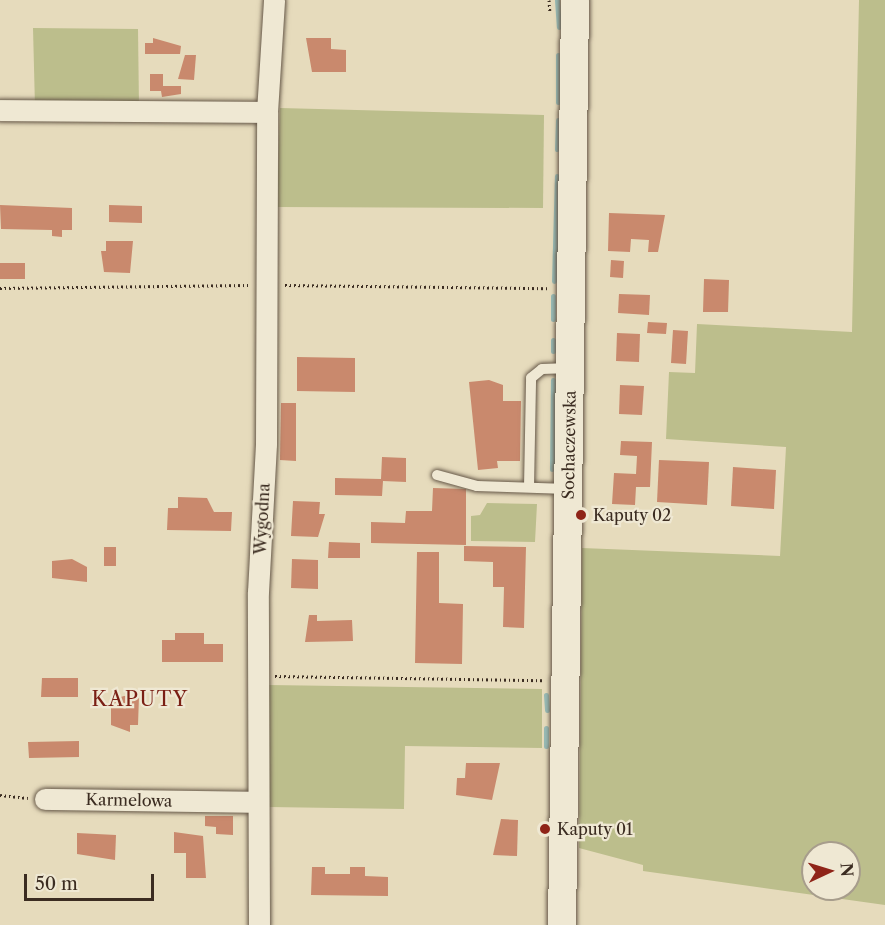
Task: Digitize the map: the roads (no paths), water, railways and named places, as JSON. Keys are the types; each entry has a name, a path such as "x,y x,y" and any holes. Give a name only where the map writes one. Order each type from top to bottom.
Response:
{"street":[{"name":"Wygodna","path":"259,925 258,676 267,112 274,0"},
{"name":"Sochaczewska","path":"562,925 575,0"},
{"path":"0,110 267,112"},
{"name":"Karmelowa","path":"45,799 258,802"}],"lane":[{"path":"529,488 531,378 542,369 570,368"},
{"path":"437,475 477,486 568,489"}],"waterway":[{"path":"557,0 559,27"},
{"path":"558,55 558,102"},
{"path":"557,149 558,120"},
{"path":"554,281 557,176"},
{"path":"553,296 553,319"},
{"path":"553,340 553,351"},
{"path":"552,469 553,380"},
{"path":"546,695 547,710"},
{"path":"546,728 546,746"}],"place":[{"name":"Kaputy 02","path":"581,515"},
{"name":"Kaputy 01","path":"545,829"}],"district":[{"name":"KAPUTY","path":"140,699"}]}
